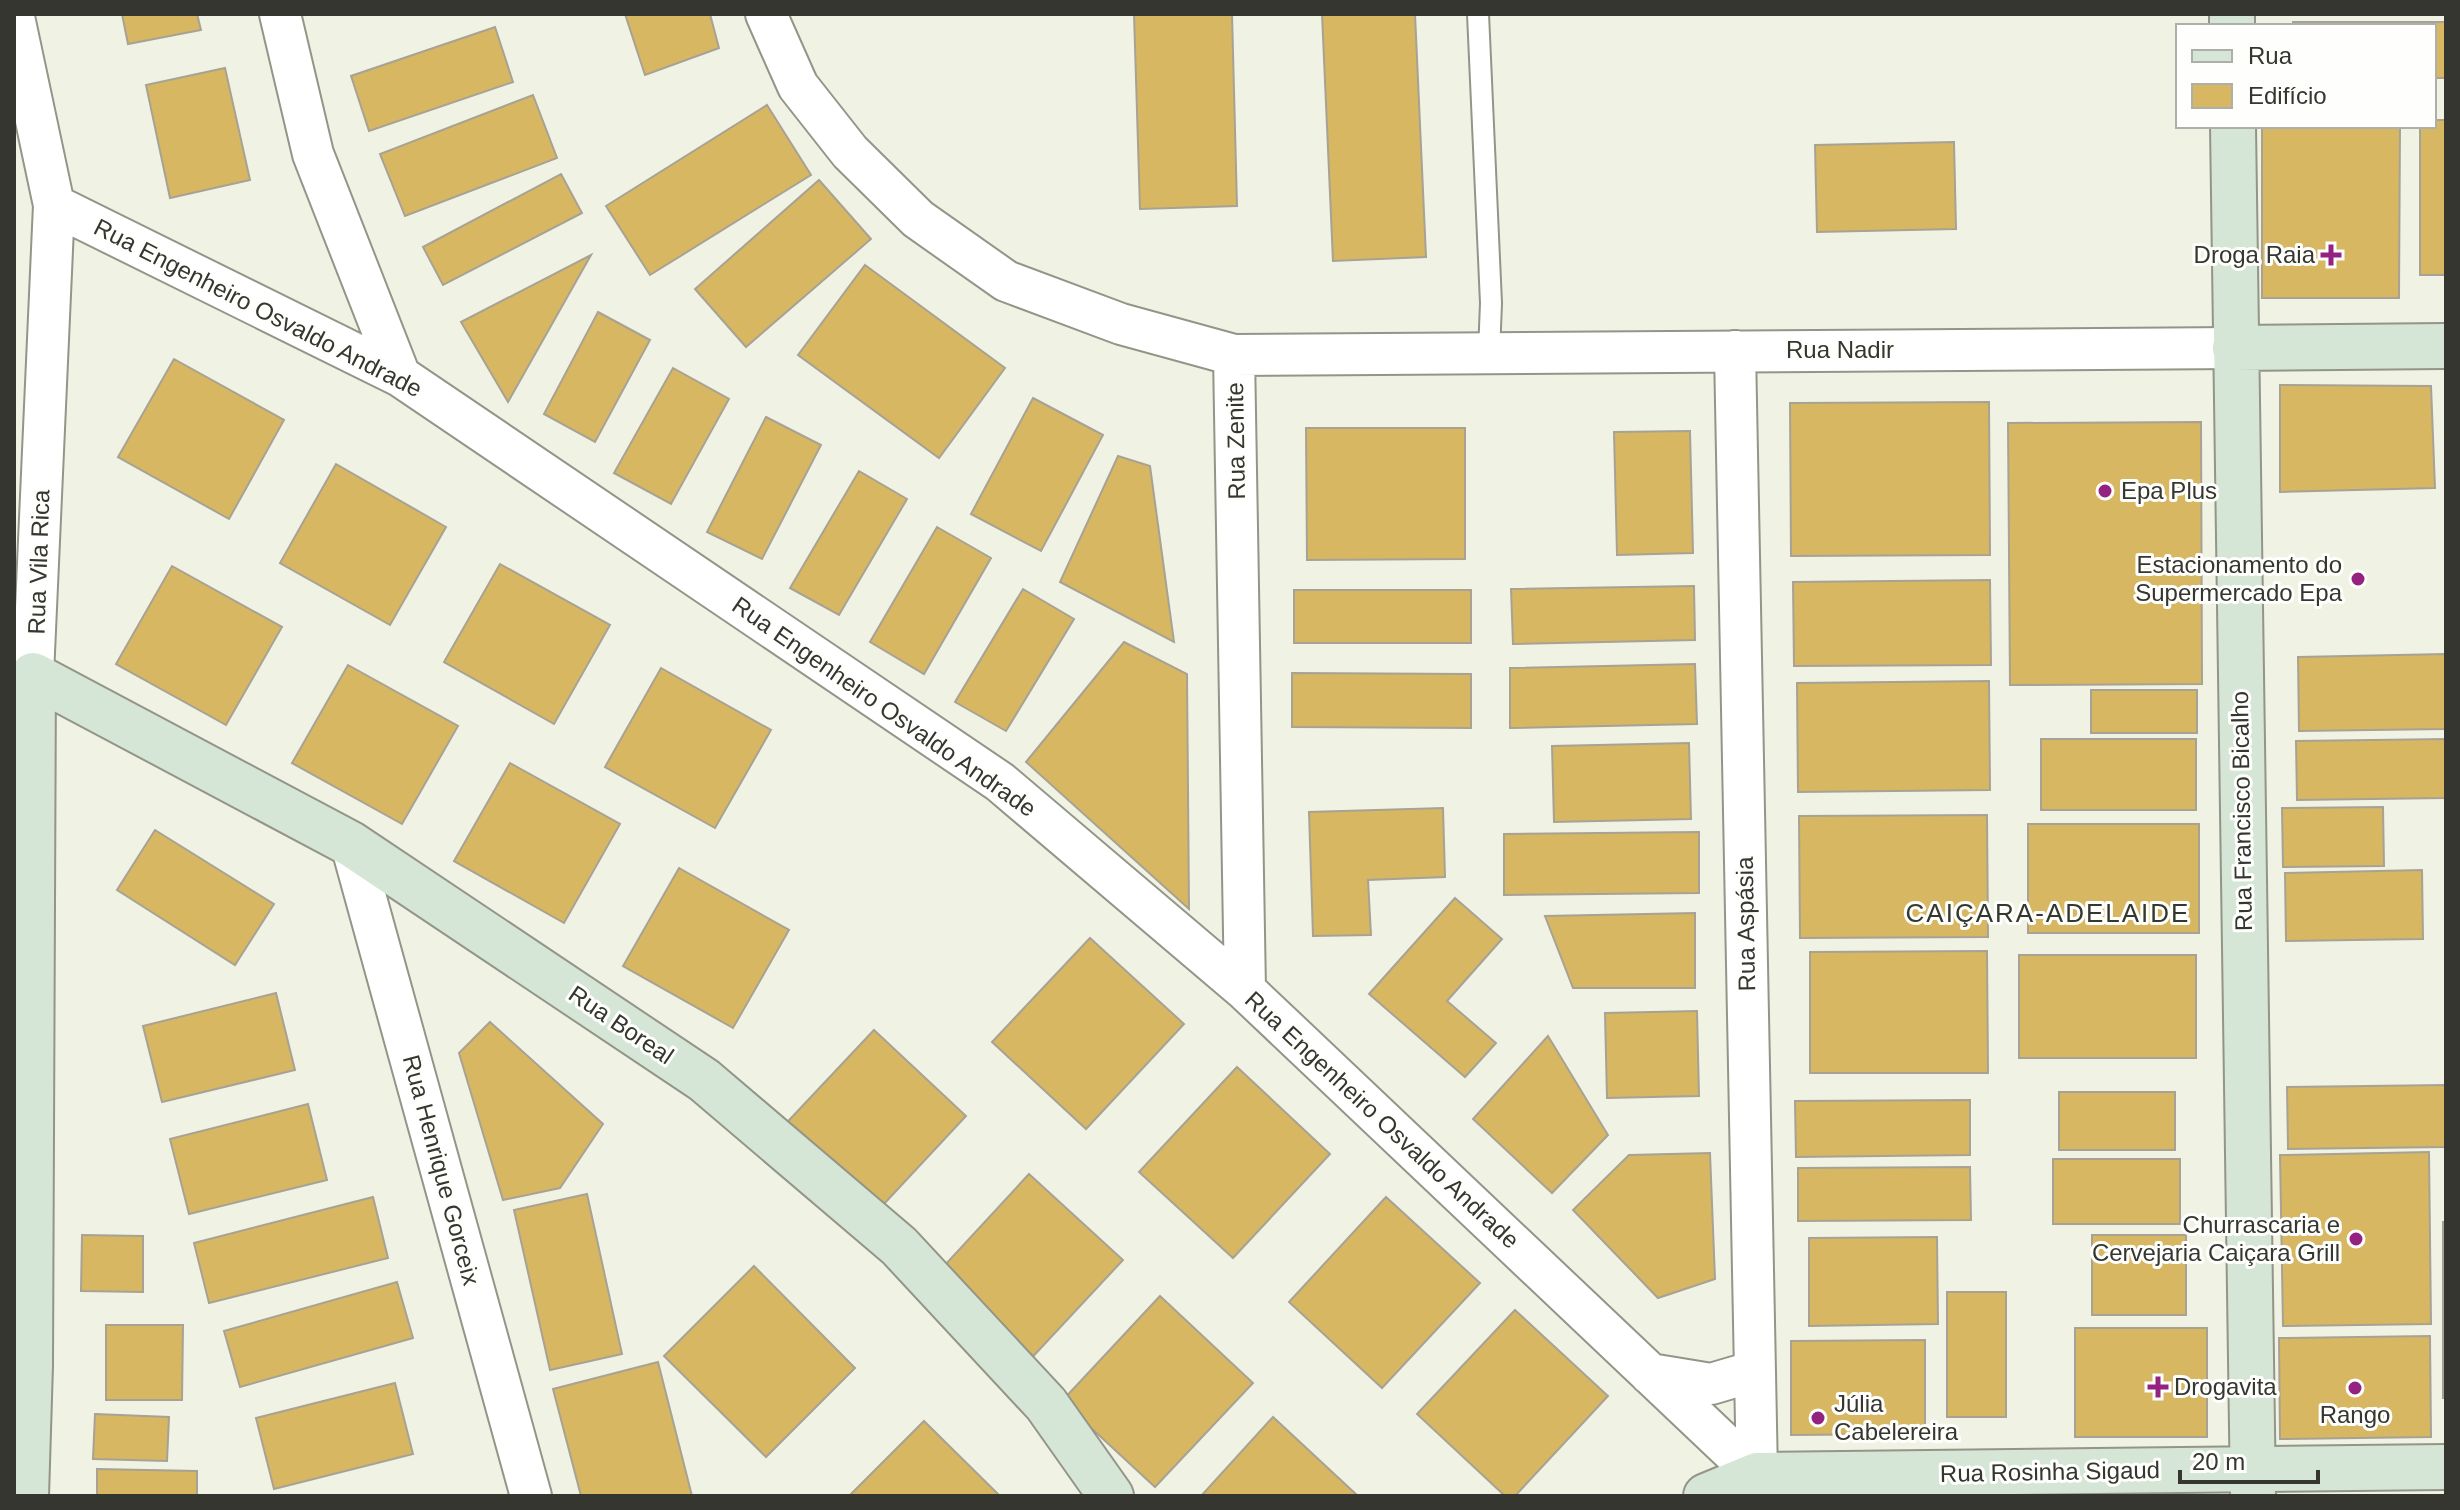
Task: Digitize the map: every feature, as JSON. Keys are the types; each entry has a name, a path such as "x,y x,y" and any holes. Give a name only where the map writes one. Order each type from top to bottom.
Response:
{"street":[{"path":"280,14 313,154 400,376"},
{"name":"Rua Zenite","path":"766,14 798,86 850,152 918,219 1006,281 1121,324 1234,355 1245,990"},
{"name":"Rua Vila Rica","path":"14,17 54,205 33,675 32,932 22,1365 26,1496"},
{"name":"Rua Francisco Bicalho","path":"2233,128 2253,1483"},
{"name":"Rua Engenheiro Osvaldo Andrade","path":"54,205 400,376 1000,782 1245,990 1650,1374 1758,1486"},
{"name":"Rua Nadir","path":"1234,355 2446,346"},
{"name":"Rua Aspásia","path":"1735,351 1758,1486"},
{"name":"Rua Boreal","path":"33,675 351,844 704,1080 899,1246 1046,1404 1111,1496"},
{"name":"Rua Henrique Gorceix","path":"351,844 531,1496"},
{"path":"14,892 32,932"},
{"path":"1650,1374 1711,1384 1755,1371"},
{"name":"Rua Rosinha Sigaud","path":"1706,1496 1758,1486 2253,1483 2446,1467"}],"lane":[{"path":"1478,14 1491,303 1489,353"}],"building":[{"path":"122,14 197,14 201,30 128,44"},
{"path":"625,14 710,14 719,48 645,75"},
{"path":"1134,14 1232,14 1237,206 1140,209"},
{"path":"1322,14 1415,14 1426,257 1333,261"},
{"path":"2446,22 2446,78 2436,78 2436,24 2293,24"},
{"path":"495,27 513,82 369,131 351,76"},
{"path":"225,68 250,180 170,198 146,85"},
{"path":"533,95 557,158 405,216 380,154"},
{"path":"767,105 811,175 650,275 606,206"},
{"path":"2436,120 2446,120 2446,275 2420,275 2420,128 2436,128"},
{"name":"Droga Raia","path":"2262,128 2400,128 2399,298 2262,298"},
{"path":"1954,142 1956,229 1817,232 1815,145"},
{"path":"561,174 582,213 443,285 423,247"},
{"path":"819,180 871,239 746,347 695,289"},
{"path":"591,255 508,402 461,322"},
{"path":"865,265 1005,368 939,458 798,355"},
{"path":"598,312 650,340 595,442 544,414"},
{"path":"174,359 284,420 229,519 118,457"},
{"path":"673,368 729,399 671,504 614,473"},
{"path":"2280,385 2431,386 2435,488 2280,492"},
{"path":"1033,398 1103,435 1041,551 971,514"},
{"path":"1989,402 1990,555 1791,556 1790,403"},
{"path":"766,417 821,445 762,559 707,532"},
{"name":"Epa Plus","path":"2201,422 2202,684 2010,685 2008,423"},
{"path":"1306,428 1465,428 1465,559 1307,560"},
{"path":"1690,431 1693,553 1617,555 1614,432"},
{"path":"1118,456 1150,466 1174,642 1060,582"},
{"path":"336,464 446,527 390,625 280,563"},
{"path":"859,471 907,499 839,615 790,588"},
{"path":"937,527 991,558 924,674 870,642"},
{"path":"500,564 610,625 554,724 444,662"},
{"path":"172,566 282,627 226,725 116,664"},
{"path":"1990,580 1991,665 1794,666 1793,582"},
{"path":"1694,586 1695,640 1513,644 1511,589"},
{"path":"1023,589 1074,619 1006,731 955,702"},
{"path":"1294,590 1471,590 1471,643 1294,643"},
{"path":"1124,642 1187,674 1189,909 1026,762"},
{"path":"2446,654 2446,729 2299,731 2298,657"},
{"path":"1695,664 1697,724 1510,728 1510,668"},
{"path":"348,665 458,726 402,824 292,763"},
{"path":"661,668 771,730 715,828 605,767"},
{"path":"1292,673 1471,674 1471,728 1292,727"},
{"path":"1989,681 1990,790 1798,792 1797,683"},
{"path":"2091,690 2197,690 2197,733 2091,733"},
{"path":"2041,739 2196,739 2196,810 2041,810"},
{"path":"2446,739 2446,798 2297,800 2296,741"},
{"path":"1689,743 1691,819 1554,822 1552,746"},
{"path":"510,763 620,824 564,923 454,861"},
{"path":"2383,807 2384,866 2283,867 2282,808"},
{"path":"1443,808 1445,877 1368,880 1371,935 1313,936 1309,812"},
{"path":"1987,815 1988,937 1800,938 1799,816"},
{"path":"2028,824 2199,824 2199,933 2028,933"},
{"path":"155,830 274,904 235,965 117,890"},
{"path":"1699,832 1699,893 1504,895 1504,834"},
{"path":"679,868 789,930 733,1028 623,966"},
{"path":"2422,870 2423,939 2286,941 2285,873"},
{"path":"1455,898 1502,939 1447,1001 1496,1043 1465,1077 1369,994"},
{"path":"1695,913 1695,988 1573,988 1545,916"},
{"path":"1090,938 1184,1024 1086,1129 992,1042"},
{"path":"1987,951 1988,1073 1810,1073 1810,952"},
{"path":"2019,955 2196,955 2196,1058 2019,1058"},
{"path":"276,993 295,1070 162,1102 143,1026"},
{"path":"1697,1011 1699,1096 1607,1098 1605,1013"},
{"path":"490,1022 603,1124 560,1188 503,1200 459,1053"},
{"path":"874,1030 966,1116 869,1220 776,1134"},
{"path":"1548,1036 1608,1135 1552,1193 1473,1119"},
{"path":"1237,1067 1330,1154 1233,1258 1139,1172"},
{"path":"2446,1085 2446,1147 2288,1149 2287,1087"},
{"path":"2059,1092 2175,1092 2175,1150 2059,1150"},
{"path":"1970,1100 1970,1155 1796,1157 1795,1101"},
{"path":"308,1104 327,1180 189,1214 170,1139"},
{"name":"Churrascaria e Cervejaria Caiçara Grill","path":"2429,1152 2431,1324 2283,1326 2280,1155"},
{"path":"1710,1153 1715,1279 1658,1298 1573,1210 1629,1155"},
{"path":"2053,1159 2180,1159 2180,1224 2053,1224"},
{"path":"1970,1167 1971,1220 1798,1221 1798,1168"},
{"path":"1029,1174 1123,1260 1025,1365 932,1279"},
{"path":"587,1194 622,1354 550,1370 514,1210"},
{"path":"373,1197 388,1258 209,1303 194,1243"},
{"path":"1386,1197 1480,1283 1382,1388 1289,1302"},
{"path":"2443,1222 2446,1222 2446,1398 2443,1398"},
{"path":"82,1235 143,1236 143,1292 81,1291"},
{"path":"2092,1235 2186,1235 2186,1315 2092,1315"},
{"path":"1937,1237 1938,1324 1809,1326 1809,1238"},
{"path":"754,1266 855,1368 766,1457 664,1356"},
{"path":"397,1282 413,1338 240,1387 224,1331"},
{"path":"1947,1292 2006,1292 2006,1417 1947,1417"},
{"path":"1160,1296 1253,1383 1155,1487 1062,1401"},
{"path":"1515,1310 1608,1396 1515,1496 1505,1496 1417,1414"},
{"path":"106,1325 183,1325 182,1400 106,1400"},
{"path":"2075,1328 2207,1328 2207,1437 2075,1437"},
{"name":"Rango","path":"2430,1336 2431,1437 2280,1439 2279,1338"},
{"path":"1925,1340 1925,1434 1791,1435 1791,1341"},
{"path":"658,1362 692,1496 581,1496 553,1389"},
{"path":"395,1383 413,1454 274,1489 256,1418"},
{"path":"95,1414 169,1417 167,1461 93,1459"},
{"path":"1273,1417 1358,1496 1201,1496"},
{"path":"924,1421 1000,1496 849,1496"},
{"path":"97,1469 197,1471 197,1496 97,1496"}],"place":[{"name":"Droga Raia","path":"2331,255"},
{"name":"Epa Plus","path":"2105,491"},
{"name":"Estacionamento do Supermercado Epa","path":"2358,579"},
{"name":"Churrascaria e Cervejaria Caiçara Grill","path":"2356,1239"},
{"name":"Drogavita","path":"2158,1387"},
{"name":"Rango","path":"2355,1388"},
{"name":"Júlia Cabelereira","path":"1818,1418"}],"district":[{"name":"CAIÇARA-ADELAIDE","path":"2048,913"}]}
